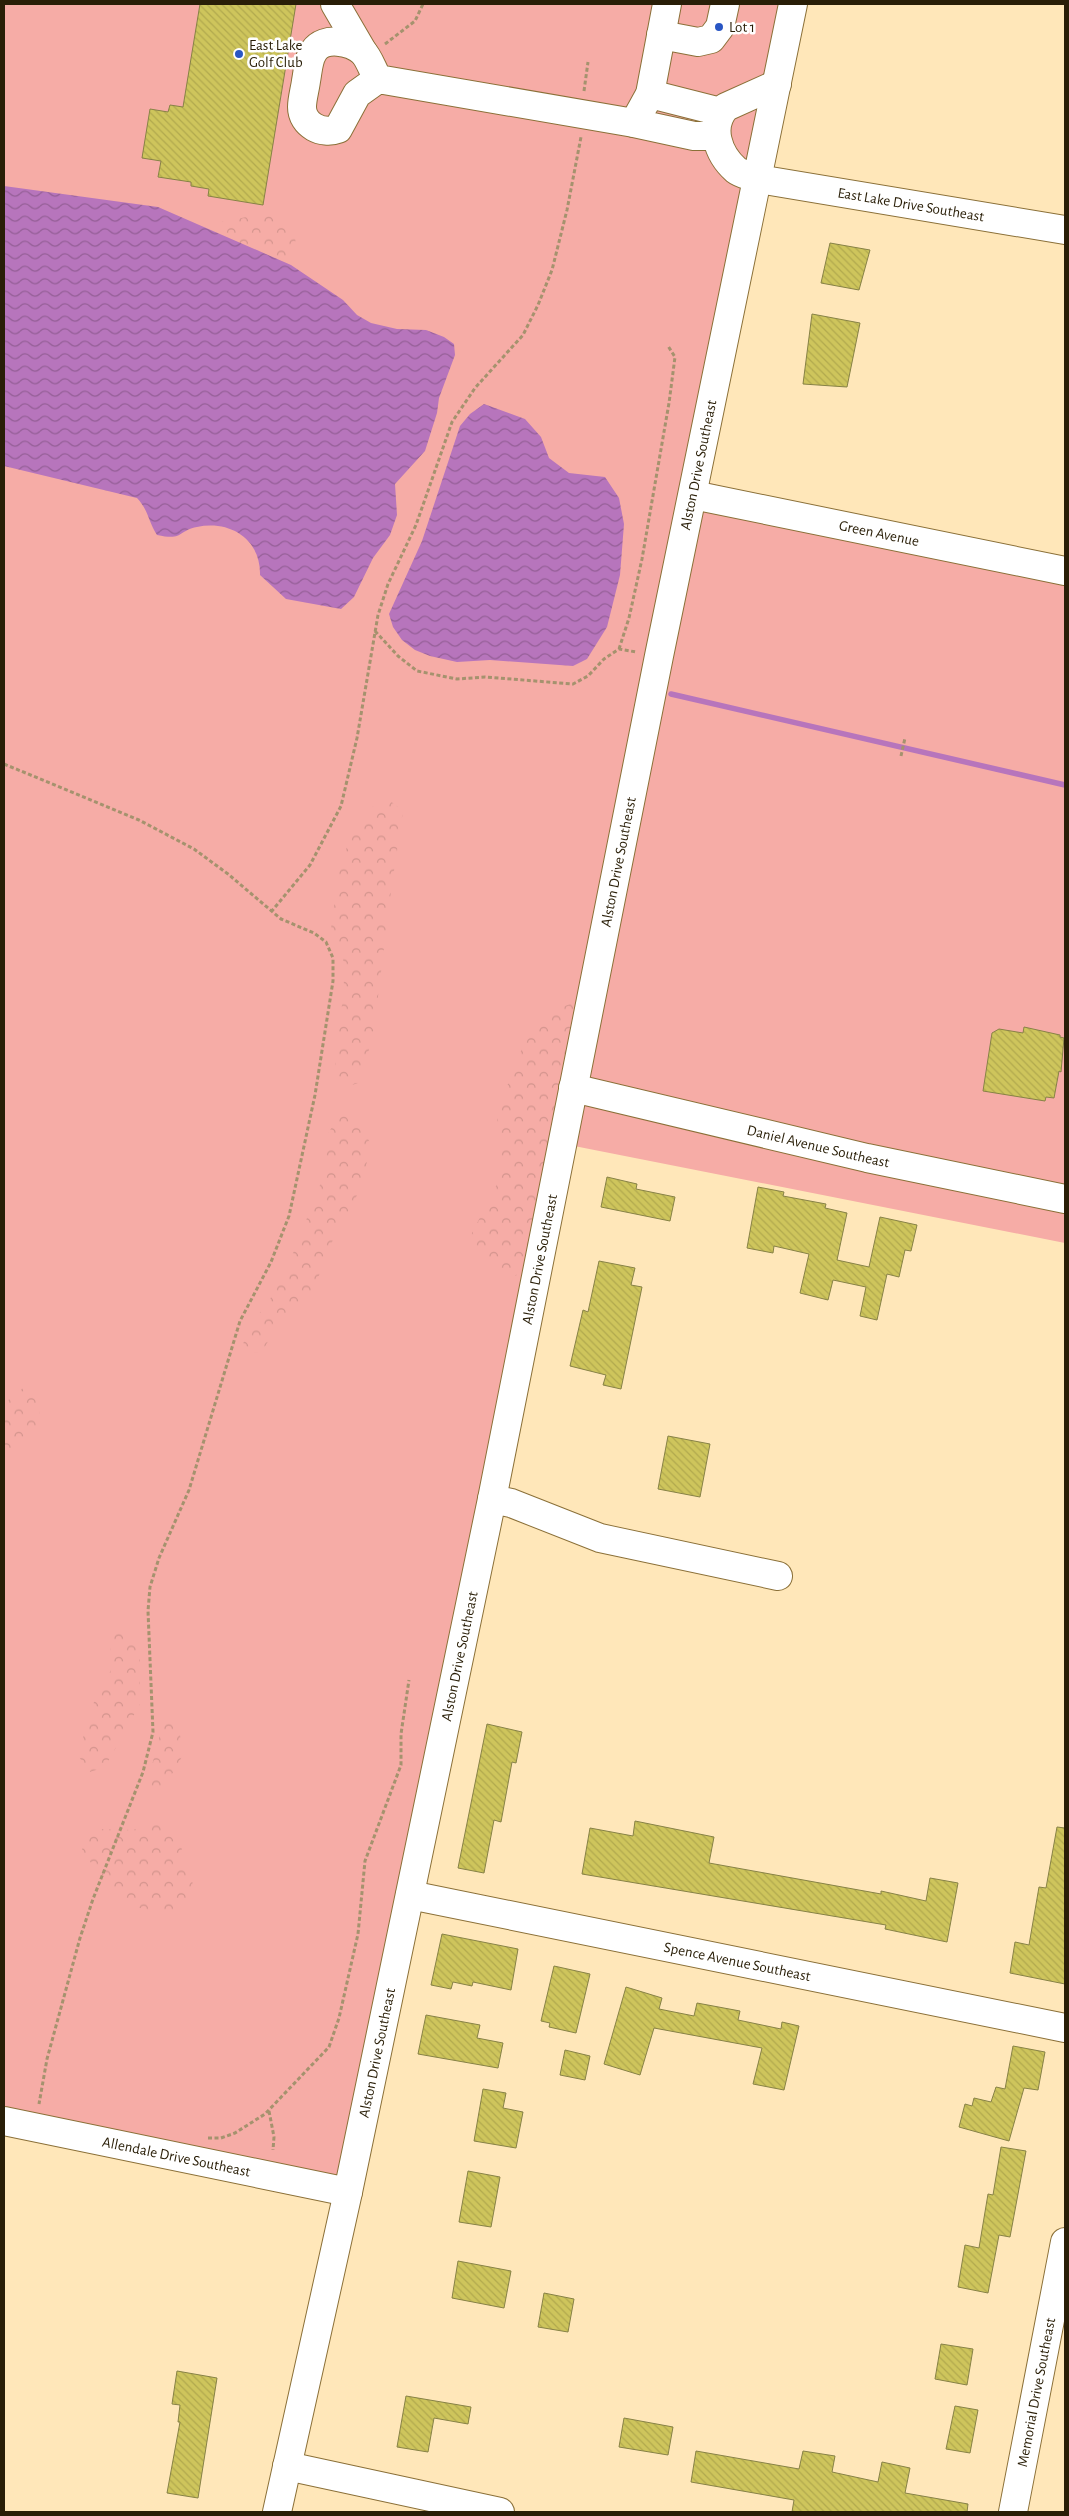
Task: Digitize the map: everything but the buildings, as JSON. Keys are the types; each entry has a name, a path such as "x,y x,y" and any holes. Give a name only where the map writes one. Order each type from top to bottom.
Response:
{"street":[{"path":"335,4 369,63 694,136 718,124 726,107 777,84"},
{"path":"634,123 650,94 667,4"},
{"path":"661,35 698,42 711,39 720,27 725,4"},
{"name":"Alston Drive Southeast","path":"277,2512 348,2192 492,1498 659,656 793,4"},
{"path":"650,94 718,124"},
{"name":"East Lake Drive Southeast","path":"718,124 721,152 737,171 758,179 1065,230"},
{"name":"Green Avenue","path":"693,495 1065,571"},
{"name":"Daniel Avenue Southeast","path":"573,1088 867,1158 1065,1199"},
{"path":"492,1498 511,1503 600,1538 778,1576"},
{"name":"Spence Avenue Southeast","path":"410,1895 1065,2028"},
{"name":"Allendale Drive Southeast","path":"4,2121 348,2192"},
{"name":"Memorial Drive Southeast","path":"1013,2512 1065,2242"},
{"path":"287,2466 500,2512"}],"path":[{"path":"369,63 415,21 423,4"},
{"path":"271,912 310,865 341,806 357,738 375,630 388,584 416,525 452,422 475,388 522,335 538,305 552,270 567,210 582,134"},
{"path":"375,630 402,661 417,671 457,679 494,678 573,684 588,676 604,659 619,649 629,618 642,559 670,403 675,357 668,346"},
{"path":"619,649 659,656"},
{"path":"901,756 905,738"},
{"path":"4,764 131,817 194,849 228,874 280,920 314,933 326,942 333,958 333,981 306,1141 289,1216 271,1262 240,1321 188,1490 159,1558 150,1587 148,1611 153,1732 142,1772 80,1938 47,2059 39,2104"},
{"path":"200,2138 221,2138 235,2133 269,2110 329,2047 339,2018 358,1934 365,1861 401,1765 401,1734 409,1680"},
{"path":"30,2102 49,2106"},
{"path":"269,2110 274,2137 273,2150"}],"green space":[{"name":"East Lake Golf Club","path":"4,4 789,4 341,2195 4,2124"},
{"path":"279,211 294,232 295,249 293,257 261,268 215,237 220,222"},
{"path":"697,480 1065,571 1065,1243 559,1143"},
{"path":"389,800 403,811 374,1029 361,1082 343,1088 335,1063 344,988 343,952 331,928 339,873 349,840 372,807"},
{"path":"573,1003 574,1028 529,1245 516,1276 506,1276 468,1241 501,1176 497,1112 524,1043 548,1012"},
{"path":"340,1114 356,1119 371,1144 361,1188 334,1237 313,1291 277,1325 262,1352 248,1354 243,1344 252,1322 268,1303 290,1261 322,1180 327,1135"},
{"path":"24,1387 35,1389 38,1401 38,1421 30,1437 8,1460 4,1457 4,1409 6,1402"},
{"path":"121,1630 135,1633 140,1645 140,1704 105,1767 90,1772 79,1757 84,1733 94,1702 110,1672 111,1638"},
{"path":"171,1718 178,1721 183,1755 165,1786 153,1791 148,1781 162,1726"},
{"path":"154,1822 176,1831 197,1897 174,1915 160,1913 119,1900 110,1891 82,1850 86,1836 98,1829 133,1830"}],"water":[{"path":"4,186 158,207 291,265 343,300 357,315 371,323 397,329 426,330 444,337 454,344 455,355 439,398 437,413 425,451 395,484 397,515 390,535 373,558 354,597 341,609 286,599 260,575 259,563 255,552 242,535 232,530 210,526 197,527 172,537 157,535 144,507 137,498 4,466"},
{"path":"484,404 525,419 541,437 549,458 569,473 605,477 619,498 624,524 620,575 607,627 587,659 573,666 490,660 457,662 430,656 415,650 402,640 393,627 389,614 422,541 460,426 470,414"}],"waterway":[{"path":"671,694 1065,785"}],"place":[{"name":"Lot 1","path":"719,27"},
{"name":"East Lake Golf Club","path":"239,54"}]}
